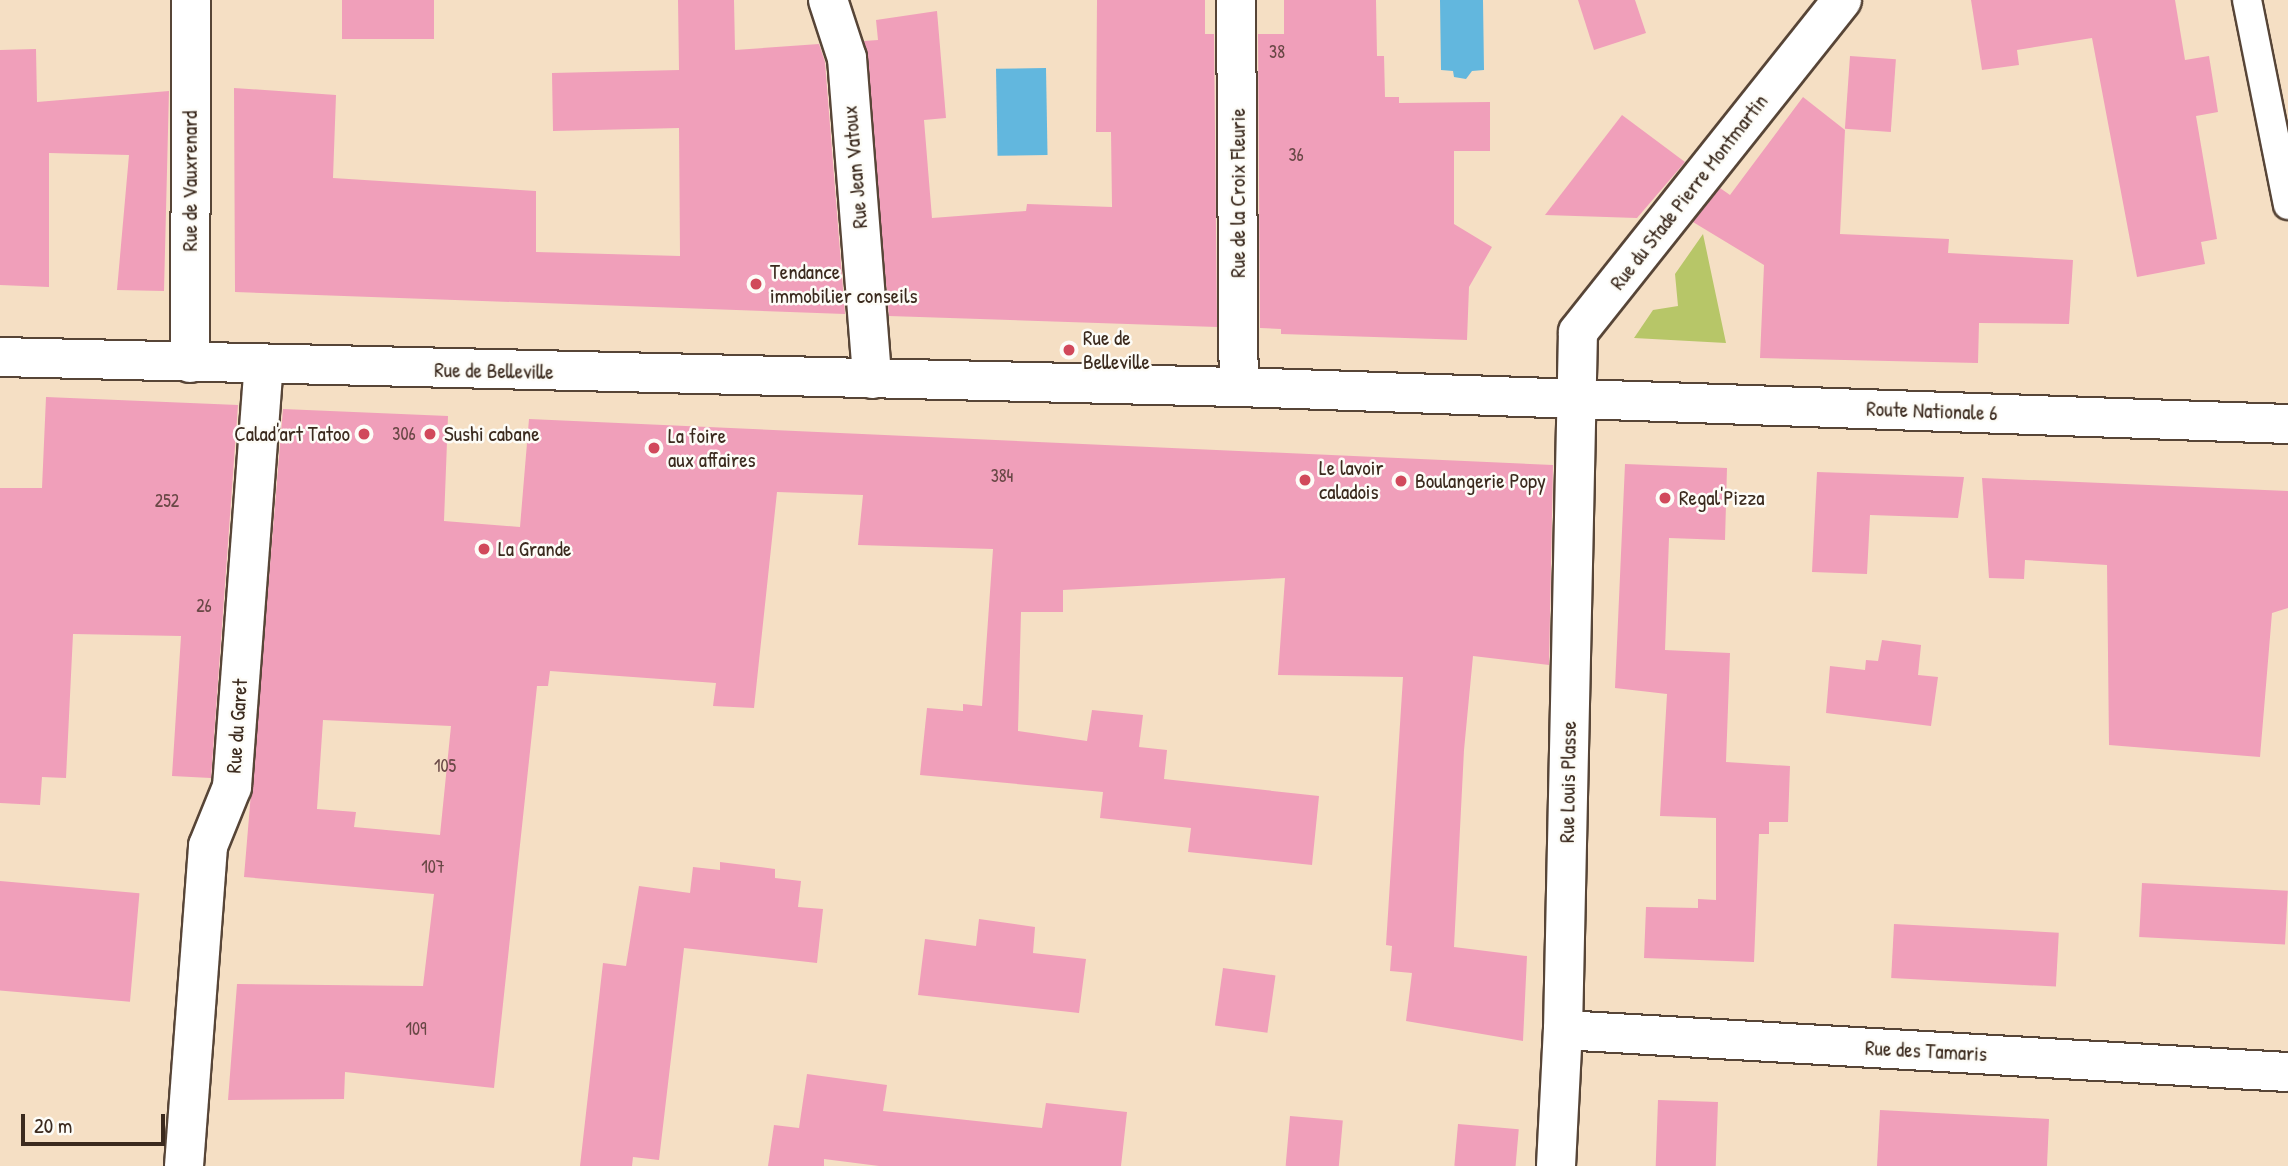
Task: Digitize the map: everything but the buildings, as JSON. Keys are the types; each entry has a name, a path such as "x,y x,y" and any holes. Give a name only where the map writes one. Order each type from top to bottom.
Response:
{"street":[{"name":"Rue de Vauxrenard","path":"190,363 191,0"},
{"name":"Rue Jean Vatoux","path":"828,0 847,58 872,379"},
{"name":"Rue de la Croix Fleurie","path":"1237,0 1238,387"},
{"name":"Rue du Stade Pierre Montmartin","path":"1575,399 1578,332 1842,0"},
{"name":"Rue de Belleville","path":"0,357 1238,387 1575,399"},
{"name":"Rue du Garet","path":"184,1166 208,846 232,787 264,365"},
{"name":"Route Nationale 6","path":"1575,399 2288,424"},
{"name":"Rue Louis Plasse","path":"1556,1166 1563,1030 1575,399"},
{"name":"Rue des Tamaris","path":"1563,1030 2288,1072"}],"lane":[{"path":"2247,0 2288,205"}],"green space":[{"path":"1703,234 1726,343 1634,338 1653,310 1678,306 1675,274"}],"water":[{"path":"1440,0 1483,0 1484,70 1472,71 1466,79 1454,77 1453,71 1441,70"},
{"path":"1046,68 1048,155 998,156 996,69"}],"place":[{"name":"Tendance immobilier conseils","path":"756,284"},
{"name":"Rue de Belleville","path":"1069,350"},
{"name":"Calad'art Tatoo","path":"364,434"},
{"name":"Sushi cabane","path":"430,434"},
{"name":"La foire aux affaires","path":"654,448"},
{"name":"Le lavoir caladois","path":"1305,480"},
{"name":"Boulangerie Popy","path":"1401,481"},
{"name":"Regal'Pizza","path":"1665,498"},
{"name":"La Grande","path":"484,549"}]}
